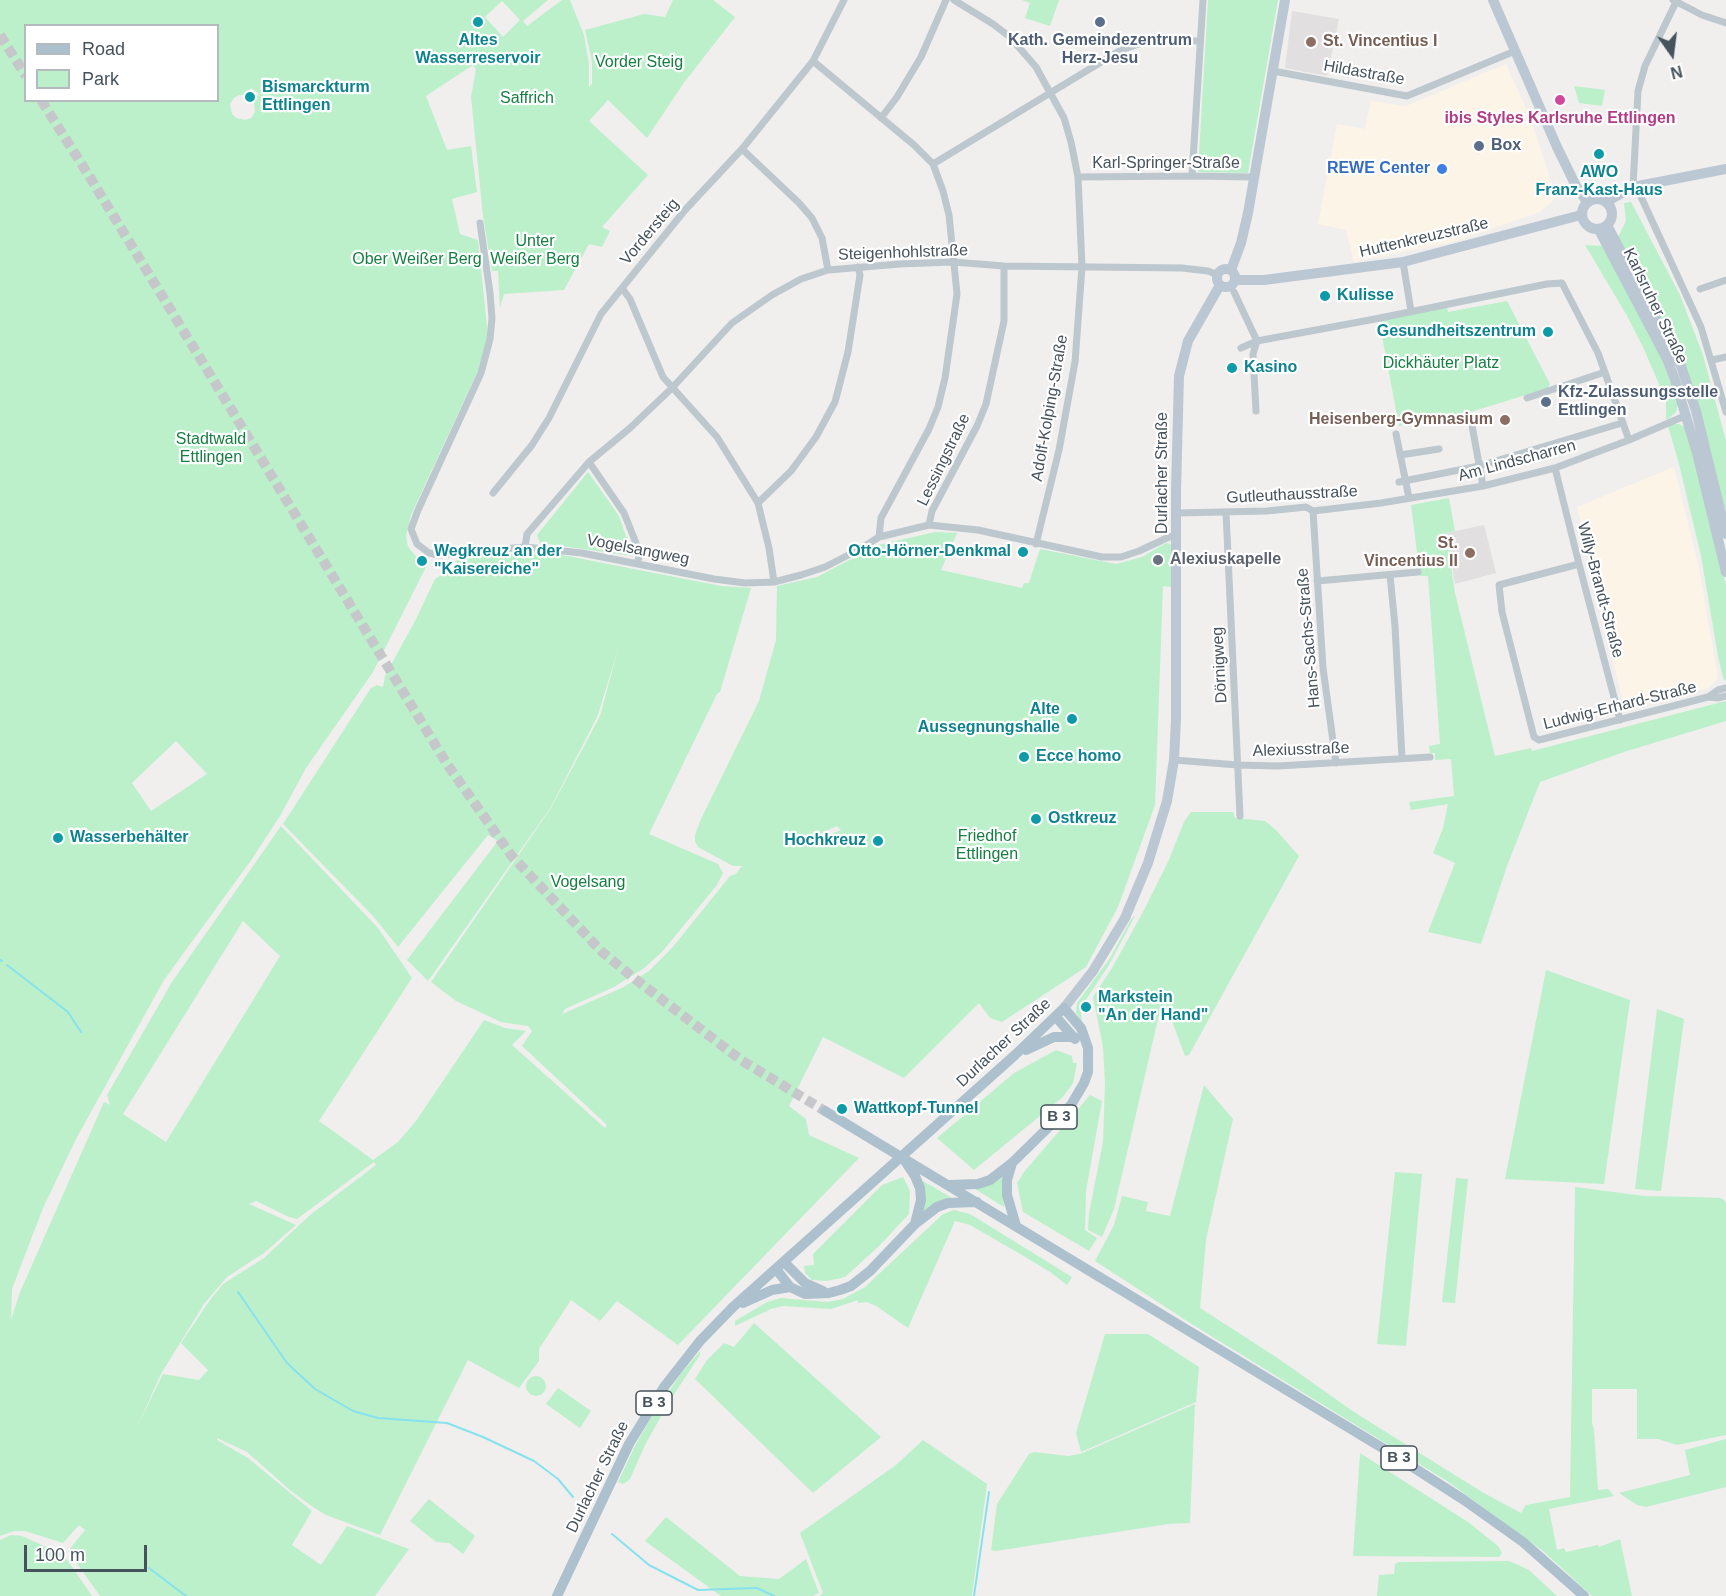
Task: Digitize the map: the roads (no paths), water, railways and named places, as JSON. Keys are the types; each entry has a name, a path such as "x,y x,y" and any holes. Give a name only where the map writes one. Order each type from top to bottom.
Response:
{"main road":[{"path":"1233,275 1222,270 1219,280 1228,288 1233,285 1285,0"},
{"path":"1493,0 1571,176 1587,202"},
{"path":"1606,202 1612,214 1603,227 1587,227 1581,215 1587,202 1595,199 1606,202 1634,187 1726,169"},
{"name":"Huttenkreuzstraße","path":"1233,275 1286,278 1402,262 1581,215"},
{"name":"Karlsruher Straße","path":"1603,227 1691,413 1726,534"},
{"name":"Durlacher Straße","path":"557,1596 616,1470 644,1418 664,1387 700,1341 733,1307 1060,1012 1106,951 1135,896 1160,828 1174,760 1177,656 1178,393 1181,363 1188,341 1219,280"},
{"name":"Karlsruher Straße","path":"1691,413 1726,572"},
{"path":"1060,1012 1087,1060"},
{"name":"B 3","path":"1012,1163 1071,1105 1088,1072 1088,1048 1081,1028 1076,1020 1060,1012"},
{"path":"1015,1055 1054,1037 1074,1037"},
{"path":"825,1110 977,1202"},
{"path":"901,1156 915,1176 920,1188 921,1200 915,1224"},
{"path":"949,1185 978,1184 990,1180 1012,1163"},
{"path":"1012,1163 1007,1180 1007,1195 1016,1226"},
{"path":"733,1307 772,1290 790,1287 805,1294 828,1293 851,1286 861,1279 915,1224 937,1207 948,1203 977,1202"},
{"name":"B 3","path":"977,1202 1394,1455 1464,1500 1523,1542 1584,1596"},
{"path":"780,1266 805,1283 828,1293"},
{"path":"780,1266 790,1287"}],"street":[{"name":"Vordersteig","path":"493,493 532,445 549,418 601,314 686,210 742,149 813,61 844,0"},
{"path":"881,118 897,97 921,57 946,0"},
{"name":"Adolf-Kolping-Straße","path":"954,0 1010,37 1036,67 1064,118 1078,177 1082,267 1075,362 1059,450 1036,544"},
{"path":"1192,176 1203,0"},
{"path":"1726,23 1702,15 1675,1 1645,66 1638,91 1634,187 1687,294 1712,360 1726,412"},
{"path":"933,165 1121,50 1132,45 1159,40 1200,40"},
{"name":"Hildastraße","path":"1273,71 1407,96 1515,51"},
{"path":"813,61 933,165 949,215 957,294 945,378 938,407 929,429 880,518 879,537"},
{"path":"742,149 812,218 822,238 828,270"},
{"name":"Karl-Springer-Straße","path":"1078,177 1254,177"},
{"name":"Vogelsangweg","path":"480,223 492,318 487,356 411,529 417,544 429,553 438,555 525,547 582,553 745,583 774,582 825,567 879,537 929,525 978,530 1102,557 1121,557 1177,535"},
{"name":"Steigenhohlstraße","path":"525,547 527,534 589,462 630,428 672,388 732,323 781,289 801,279 828,270 953,262 1004,266 1182,268 1208,271 1219,280"},
{"path":"1402,262 1411,311"},
{"name":"Lessingstraße","path":"929,525 932,511 977,426 986,404 1004,321 1004,266"},
{"path":"758,502 791,471 816,437 835,402 848,352 860,275 858,267"},
{"path":"1700,289 1726,280"},
{"path":"1241,348 1257,341 1547,284 1562,283 1598,353 1629,440"},
{"path":"622,288 630,299 663,376 717,437 758,502 770,548 774,582"},
{"path":"1234,292 1257,341 1253,354 1256,411"},
{"path":"1712,360 1726,357"},
{"path":"1527,398 1605,372"},
{"name":"Am Lindscharren","path":"1409,498 1483,486 1556,468 1691,413"},
{"path":"1471,420 1483,486"},
{"path":"1402,482 1479,466 1622,423"},
{"path":"1396,434 1402,482 1409,498"},
{"path":"1400,455 1439,448"},
{"path":"589,462 624,513 636,543 639,557 637,563"},
{"name":"Willy-Brandt-Straße","path":"1556,468 1620,720"},
{"name":"Gutleuthausstraße","path":"1177,513 1306,507 1313,511 1409,498"},
{"name":"Hans-Sachs-Straße","path":"1313,511 1323,668 1336,763"},
{"name":"Dörnigweg","path":"1226,512 1240,816"},
{"name":"Ludwig-Erhard-Straße","path":"1579,564 1499,585 1502,612 1534,737 1539,740 1620,720 1708,697 1726,688"},
{"path":"1317,581 1418,572"},
{"path":"1390,575 1402,758"},
{"name":"Ludwig-Erhard-Straße","path":"1708,697 1726,696"},
{"name":"Alexiusstraße","path":"1174,760 1238,765 1336,763 1430,757"}],"waterway":[{"path":"7,965 68,1012 81,1032"},
{"path":"238,1292 287,1363 315,1389 353,1411 378,1418 447,1423 483,1437 534,1461 558,1479 573,1497"},
{"path":"974,1596 989,1492"},
{"path":"578,1508 579,1516"},
{"path":"612,1534 649,1565 698,1590 757,1588 774,1596"},
{"path":"149,1568 186,1596"}],"tunnel":[{"path":"0,35 24,73"},
{"path":"42,102 447,764 511,855 602,952 635,979 741,1060 825,1111"}],"place":[{"name":"Altes Wasserreservoir","path":"478,22"},
{"name":"Kath. Gemeindezentrum Herz-Jesu","path":"1100,22"},
{"name":"St. Vincentius I","path":"1311,42"},
{"name":"Bismarckturm Ettlingen","path":"250,97"},
{"name":"ibis Styles Karlsruhe Ettlingen","path":"1560,100"},
{"name":"Box","path":"1479,146"},
{"name":"AWO Franz-Kast-Haus","path":"1599,154"},
{"name":"REWE Center","path":"1442,169"},
{"name":"Kulisse","path":"1325,296"},
{"name":"Gesundheitszentrum","path":"1548,332"},
{"name":"Kasino","path":"1232,368"},
{"name":"Kfz-Zulassungsstelle Ettlingen","path":"1546,402"},
{"name":"Heisenberg-Gymnasium","path":"1505,420"},
{"name":"Otto-Hörner-Denkmal","path":"1023,552"},
{"name":"St. Vincentius II","path":"1470,553"},
{"name":"Alexiuskapelle","path":"1158,560"},
{"name":"Wegkreuz an der \"Kaisereiche\"","path":"422,561"},
{"name":"Alte Aussegnungshalle","path":"1072,719"},
{"name":"Ecce homo","path":"1024,757"},
{"name":"Ostkreuz","path":"1036,819"},
{"name":"Wasserbehälter","path":"58,838"},
{"name":"Hochkreuz","path":"878,841"},
{"name":"Markstein \"An der Hand\"","path":"1086,1007"},
{"name":"Wattkopf-Tunnel","path":"842,1109"}],"park label":[{"name":"Vorder Steig","path":"639,63"},
{"name":"Saffrich","path":"527,99"},
{"name":"Unter Weißer Berg","path":"535,251"},
{"name":"Ober Weißer Berg","path":"417,260"},
{"name":"Dickhäuter Platz","path":"1441,364"},
{"name":"Stadtwald Ettlingen","path":"211,449"},
{"name":"Friedhof Ettlingen","path":"987,846"},
{"name":"Vogelsang","path":"588,883"}]}
